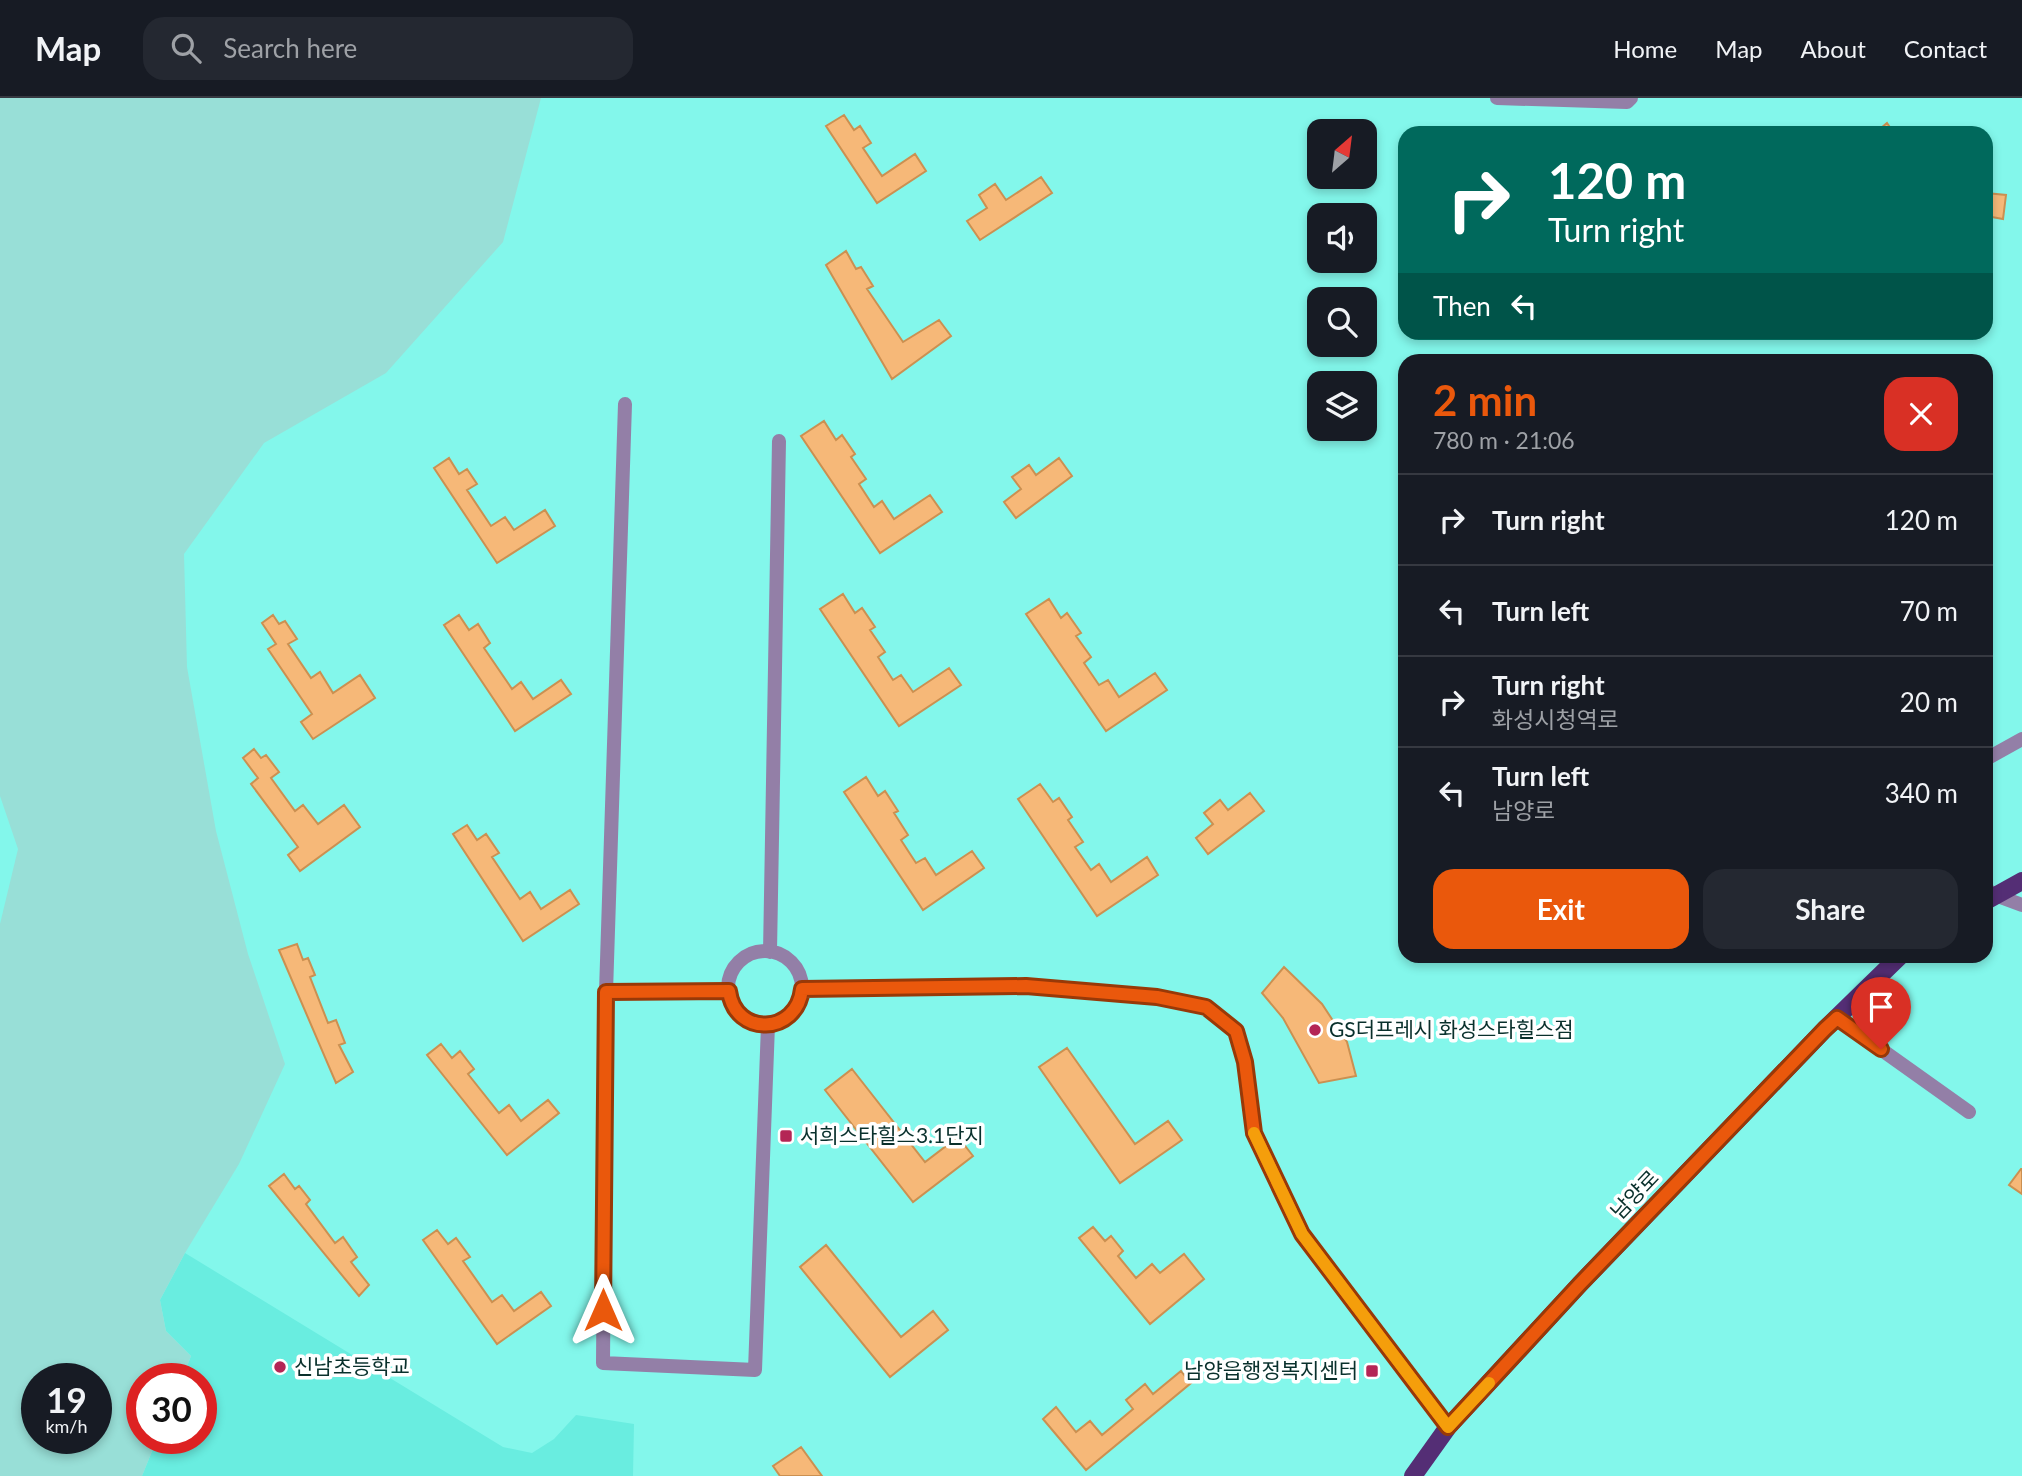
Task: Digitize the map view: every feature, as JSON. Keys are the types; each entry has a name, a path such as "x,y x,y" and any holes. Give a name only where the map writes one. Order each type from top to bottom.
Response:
{"main road":[{"path":"1993,893 2022,881"},
{"name":"남양로","path":"1413,1476 1448,1427 1580,1284 1893,963"}],"street":[{"path":"1497,98 1627,102 1631,98"},
{"path":"625,404 606,992 603,1363 755,1370 768,1025"},
{"path":"769,951 779,441"},
{"path":"1993,755 2022,739"},
{"path":"1993,896 2022,905"},
{"path":"769,951 783,956 795,967 802,989 796,1009 787,1018 768,1025 752,1022 741,1016 733,1007 729,983 737,964 750,954 769,951"},
{"path":"802,989 1026,986 1157,997 1206,1007 1236,1031 1245,1062 1254,1133 1302,1234 1448,1427"},
{"path":"606,992 729,991"},
{"path":"1837,1018 1969,1112"}],"shaded area":[{"path":"0,98 541,98 503,242 386,373 264,443 184,554 187,667 216,831 248,954 285,1064 239,1164 160,1300 166,1331 191,1356 188,1363 126,1363 126,1454 151,1454 142,1476 0,1476 0,924 18,849 0,796"},
{"name":"신남초등학교","path":"185,1253 503,1447 532,1453 554,1439 576,1415 634,1424 633,1476 142,1476 151,1454 217,1454 217,1363 188,1363 191,1356 166,1331 160,1300"}],"building":[{"path":"844,115 854,130 860,126 871,143 863,148 882,176 915,154 926,171 877,203 826,126"},
{"path":"1041,177 1052,193 980,240 967,221 987,208 979,195 995,184 1006,200"},
{"path":"1993,194 2006,195 2003,219 1993,217"},
{"path":"846,251 856,269 861,267 873,286 867,289 903,342 939,320 951,336 892,379 826,265"},
{"path":"824,421 836,440 842,435 855,454 851,457 866,479 859,484 874,507 882,501 894,519 930,495 942,512 880,553 801,436"},
{"path":"449,458 459,474 467,469 477,484 467,490 491,526 505,517 514,530 545,510 555,526 497,563 434,468"},
{"path":"1059,458 1072,476 1016,518 1004,502 1021,489 1012,477 1029,465 1036,475"},
{"path":"843,594 855,613 862,608 875,627 870,630 885,652 878,657 893,680 901,675 913,692 949,668 961,685 899,726 820,609"},
{"path":"1049,599 1061,618 1067,613 1081,633 1076,636 1091,657 1084,663 1099,685 1108,680 1119,697 1155,673 1167,690 1106,731 1026,614"},
{"path":"273,615 279,624 285,621 297,639 288,644 311,678 320,672 333,693 360,675 375,698 313,739 301,722 312,714 268,649 276,644 262,623"},
{"path":"459,615 469,630 478,624 490,643 484,648 512,689 521,682 533,699 561,680 571,694 515,731 444,625"},
{"path":"254,749 261,758 266,755 279,772 271,778 295,811 303,805 318,824 344,805 360,827 300,871 288,855 298,847 251,784 258,778 243,758"},
{"path":"866,777 878,796 885,791 898,811 894,813 908,835 901,840 916,863 925,858 936,875 972,851 984,868 923,910 844,792"},
{"path":"1040,784 1053,802 1059,798 1072,817 1068,820 1083,842 1075,847 1091,870 1099,864 1111,882 1147,857 1158,875 1097,916 1018,799"},
{"path":"1250,793 1264,811 1208,854 1196,838 1213,824 1204,813 1220,800 1228,810"},
{"path":"467,825 477,840 486,834 499,853 492,857 520,899 530,892 541,909 570,890 579,904 523,941 453,834"},
{"path":"297,944 303,960 308,958 315,975 310,977 328,1023 336,1020 345,1043 339,1045 353,1072 336,1083 279,950"},
{"name":"GS더프레시 화성스타힐스점","path":"1284,967 1322,1004 1347,1042 1356,1076 1319,1083 1283,1018 1262,993"},
{"path":"441,1044 452,1058 460,1051 474,1069 468,1074 499,1113 509,1105 521,1121 548,1100 559,1113 507,1155 427,1055"},
{"path":"1067,1048 1135,1144 1168,1121 1182,1140 1120,1183 1039,1067"},
{"path":"852,1069 925,1162 958,1137 973,1156 913,1202 825,1090"},
{"path":"2022,1169 2022,1194 2009,1185"},
{"path":"284,1174 295,1189 299,1186 310,1200 306,1204 335,1243 343,1237 357,1257 351,1262 369,1285 359,1296 269,1186"},
{"path":"1093,1227 1105,1241 1111,1236 1123,1251 1118,1256 1136,1278 1152,1264 1160,1273 1184,1254 1204,1279 1150,1324 1079,1238"},
{"path":"437,1230 448,1244 456,1238 470,1257 463,1261 492,1302 502,1295 514,1311 541,1292 551,1306 497,1344 423,1240"},
{"path":"826,1245 901,1337 933,1311 948,1330 890,1377 800,1267"},
{"path":"1181,1371 1191,1383 1086,1470 1043,1419 1056,1407 1076,1432 1090,1421 1102,1435 1133,1409 1126,1400 1145,1384 1153,1394"},
{"path":"801,1447 822,1476 780,1476 773,1466"}],"slow traffic":[{"path":"1254,1133 1302,1234 1448,1427 1489,1383"}],"place":[{"name":"GS더프레시 화성스타힐스점","path":"1315,1030"},
{"name":"서희스타힐스3.1단지","path":"786,1136"},
{"name":"신남초등학교","path":"280,1367"},
{"name":"남양읍행정복지센터","path":"1372,1371"}],"route":[{"path":"603,1310 606,992 729,991 733,1007 741,1016 764,1025 776,1024 787,1018 796,1009 802,989 1026,986 1157,997 1206,1007 1236,1031 1245,1062 1254,1133 1302,1234 1448,1427 1580,1284 1837,1018 1881,1049"}]}
